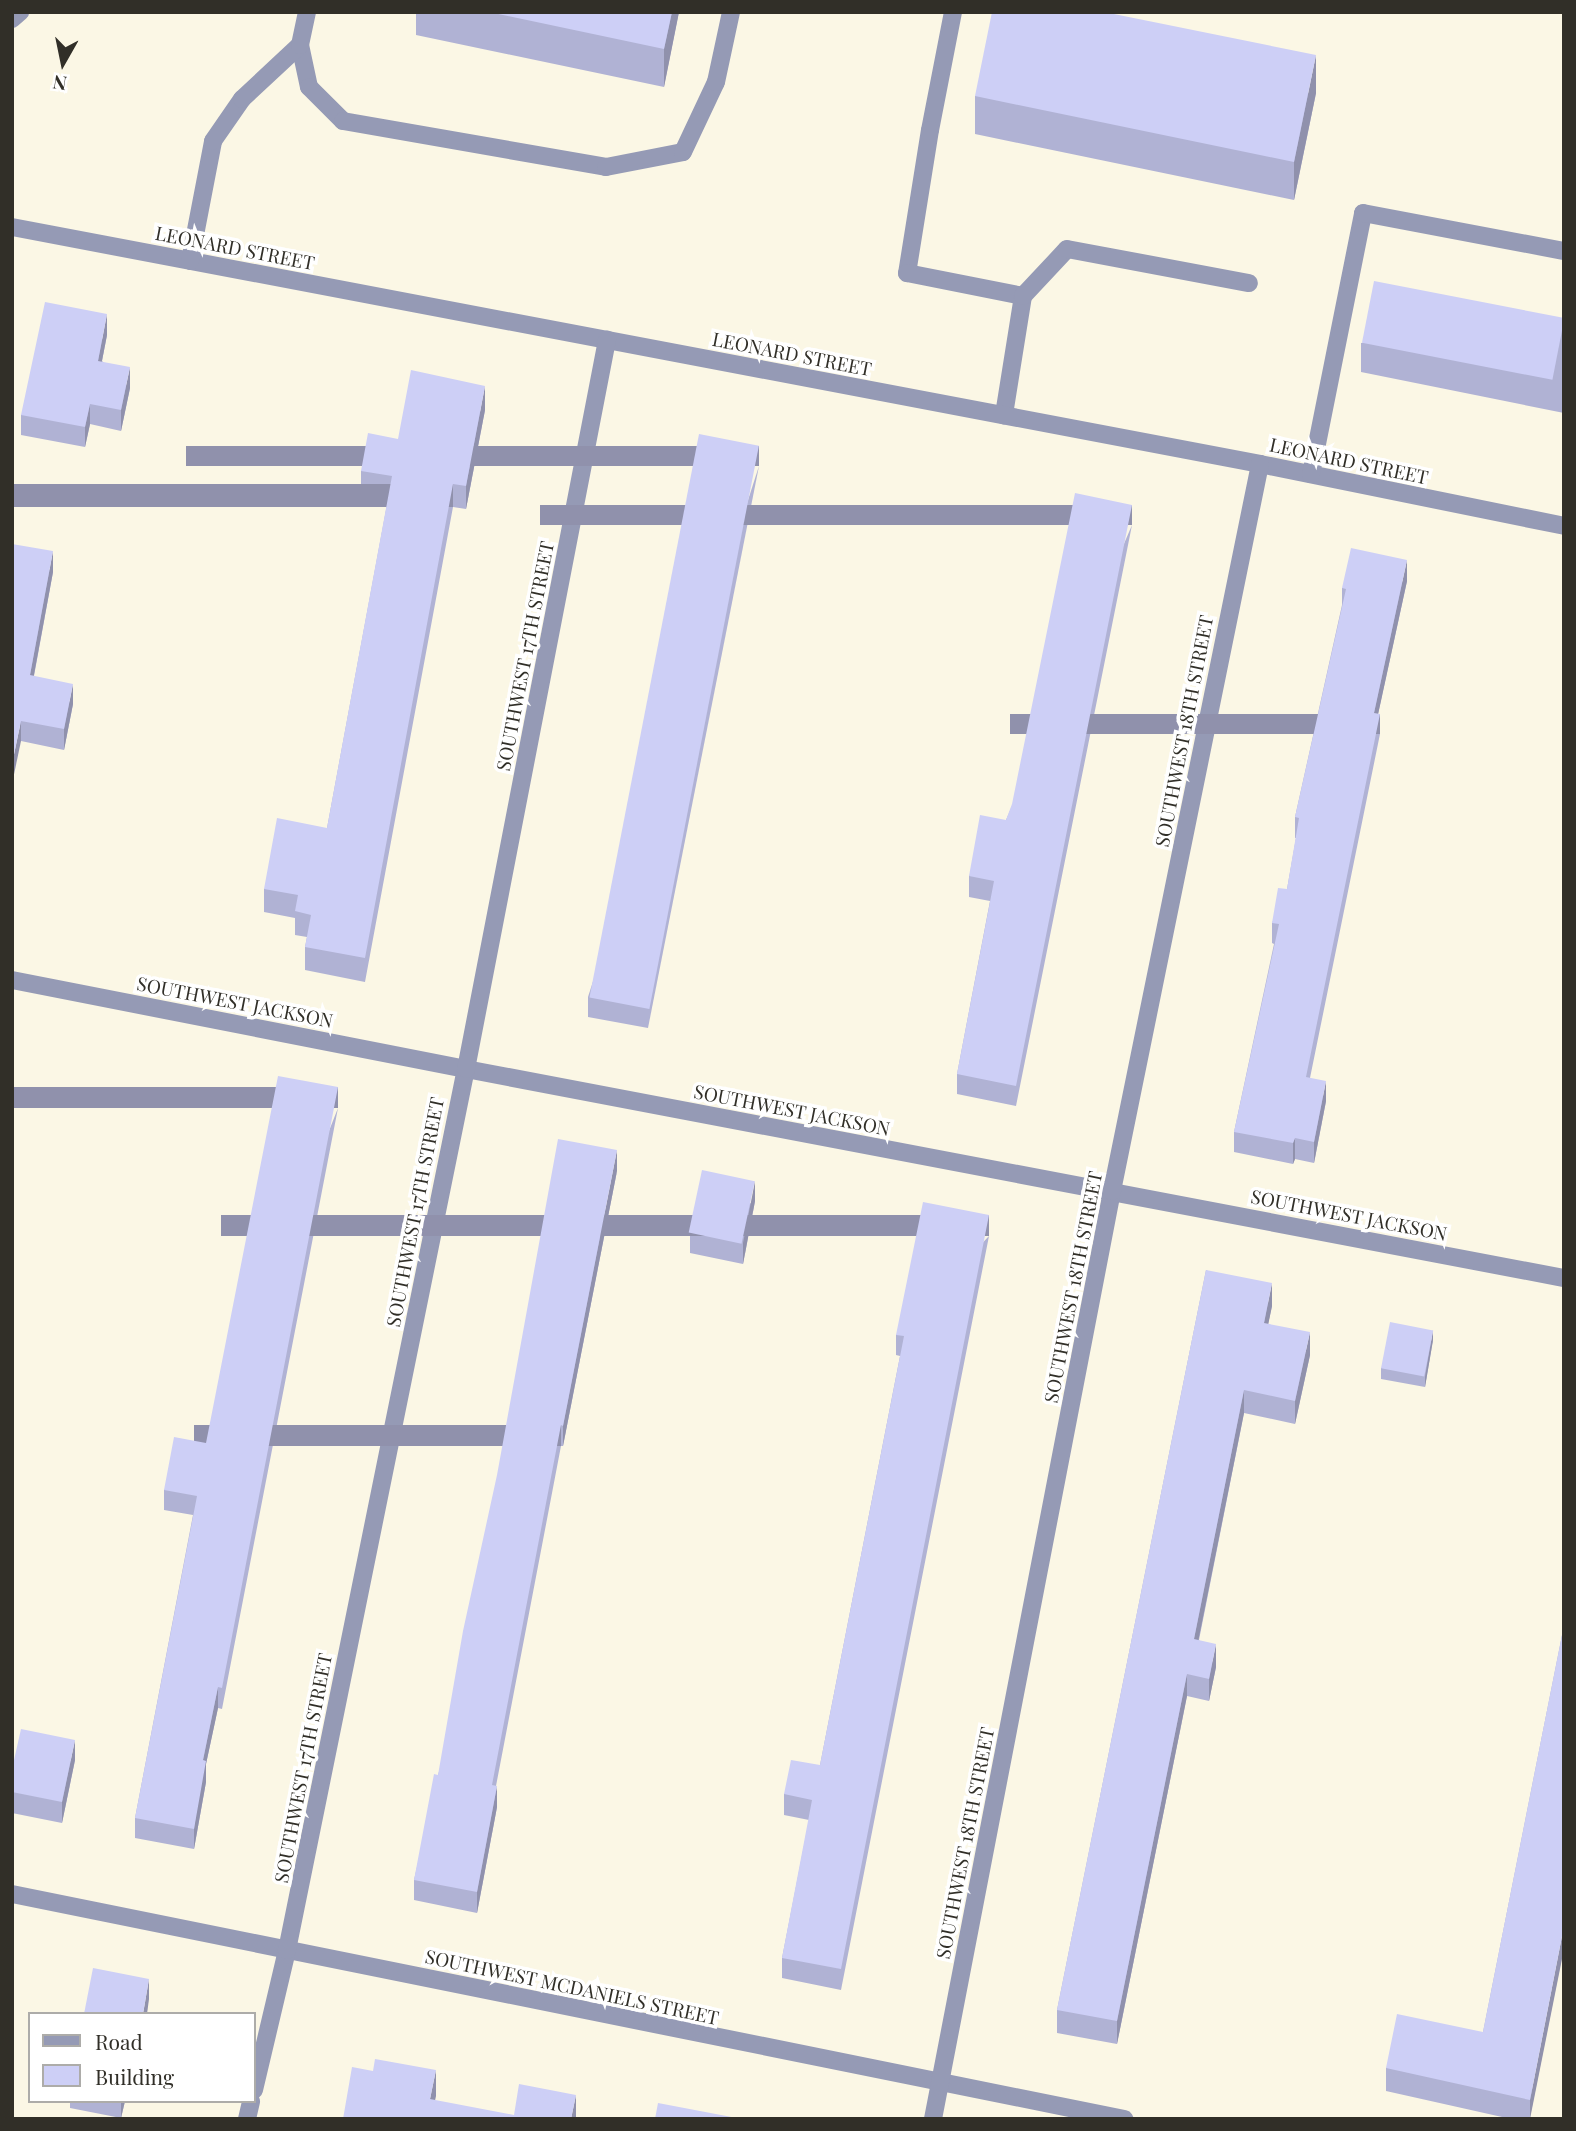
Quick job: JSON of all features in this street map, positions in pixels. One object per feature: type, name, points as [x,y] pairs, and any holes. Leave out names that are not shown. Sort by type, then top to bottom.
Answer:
[{"type":"street","points":[[12,19],[20,12]]},
{"type":"street","points":[[307,12],[300,45],[309,87],[343,121],[606,167],[683,152],[716,82],[731,12]]},
{"type":"street","points":[[953,12],[930,130],[907,273],[1023,296]]},
{"type":"street","points":[[190,261],[213,141],[242,99],[300,45]]},
{"type":"street","points":[[1311,474],[1363,213],[1564,251]]},
{"type":"street","name":"LEONARD STREET","points":[[12,227],[1260,464],[1564,526]]},
{"type":"street","points":[[1004,415],[1023,296],[1067,248],[1249,283]]},
{"type":"street","name":"SOUTHWEST 17TH STREET","points":[[256,2082],[287,1950],[466,1069],[607,340]]},
{"type":"street","name":"SOUTHWEST 18TH STREET","points":[[933,2119],[1112,1191],[1260,464]]},
{"type":"street","name":"SOUTHWEST JACKSON","points":[[12,980],[1564,1278]]},
{"type":"street","name":"SOUTHWEST MCDANIELS STREET","points":[[12,1894],[1124,2119]]},
{"type":"building","points":[[489,12],[672,12],[664,49]]},
{"type":"building","points":[[992,12],[1104,12],[1316,55],[1294,162],[975,96]]},
{"type":"building","points":[[1374,281],[1564,318],[1552,380],[1362,343]]},
{"type":"building","points":[[45,302],[107,314],[98,361],[130,367],[121,410],[90,404],[85,427],[21,415]]},
{"type":"building","points":[[411,370],[485,386],[466,486],[453,484],[365,958],[305,947],[311,915],[295,911],[298,895],[264,889],[277,818],[327,828],[392,476],[361,471],[368,433],[398,439]]},
{"type":"building","points":[[699,434],[759,446],[649,1009],[589,997]]},
{"type":"building","points":[[1075,493],[1132,505],[1016,1086],[957,1074],[994,881],[969,876],[980,815],[1006,820],[1012,804]]},
{"type":"building","points":[[12,544],[53,551],[30,675],[73,684],[64,729],[21,721],[12,764]]},
{"type":"building","points":[[1351,548],[1407,560],[1374,713],[1380,714],[1306,1077],[1326,1081],[1314,1142],[1295,1138],[1293,1143],[1234,1132],[1279,924],[1272,923],[1278,888],[1287,889],[1299,818],[1295,817],[1346,589],[1342,588]]},
{"type":"building","points":[[278,1076],[338,1087],[222,1688],[218,1687],[203,1760],[206,1761],[194,1829],[135,1818],[197,1496],[164,1490],[174,1437],[206,1443]]},
{"type":"building","points":[[558,1139],[617,1150],[492,1785],[497,1786],[477,1892],[414,1880],[434,1774],[438,1775],[463,1631],[497,1475]]},
{"type":"building","points":[[702,1170],[755,1181],[742,1244],[689,1233]]},
{"type":"building","points":[[923,1202],[989,1215],[841,1969],[782,1958],[812,1800],[784,1794],[791,1760],[820,1765],[904,1336],[896,1335]]},
{"type":"building","points":[[1206,1270],[1272,1283],[1264,1323],[1310,1332],[1295,1401],[1244,1390],[1194,1639],[1216,1644],[1209,1679],[1187,1674],[1117,2021],[1057,2010]]},
{"type":"building","points":[[1390,1322],[1433,1330],[1424,1377],[1381,1368]]},
{"type":"building","points":[[1564,1625],[1564,1926],[1530,2100],[1386,2068],[1397,2014],[1483,2032]]},
{"type":"building","points":[[21,1729],[75,1740],[62,1802],[12,1792],[12,1769]]},
{"type":"building","points":[[93,1968],[149,1979],[143,2012],[84,2012]]},
{"type":"building","points":[[375,2059],[436,2070],[430,2099],[514,2115],[519,2084],[576,2095],[571,2119],[343,2119],[352,2067],[373,2071]]},
{"type":"building","points":[[658,2103],[742,2119],[655,2119]]}]
